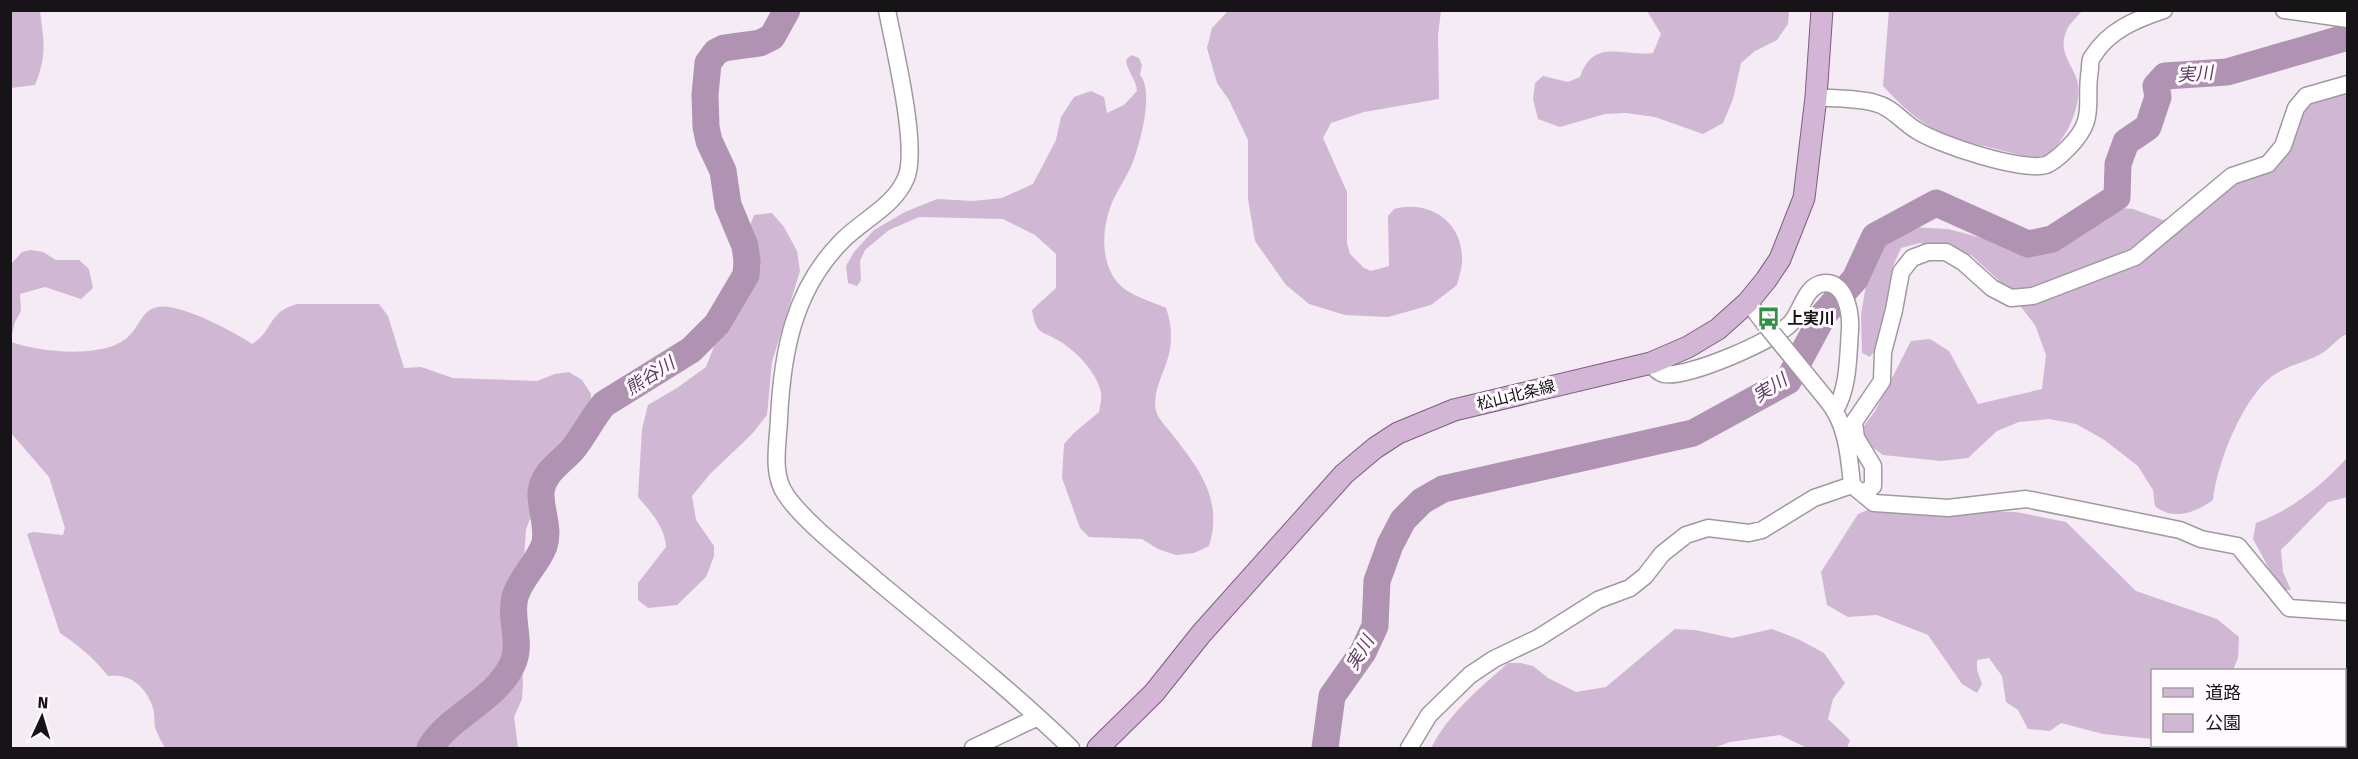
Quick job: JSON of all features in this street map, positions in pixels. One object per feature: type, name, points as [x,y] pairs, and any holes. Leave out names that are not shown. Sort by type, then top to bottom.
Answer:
[{"type":"main road","name":"松山北条線","points":[[1098,748],[1154,693],[1201,634],[1344,474],[1375,448],[1398,433],[1454,410],[1650,363],[1688,347],[1718,329],[1748,302],[1780,259],[1804,198],[1816,97],[1822,10]]},
{"type":"street","points":[[887,10],[910,140],[910,164],[906,178],[897,194],[841,241],[824,262],[796,313],[786,344],[780,390],[776,476],[785,495],[799,511],[1071,748]]},
{"type":"street","points":[[1816,97],[1874,102],[1890,109],[1913,129],[1928,137],[2008,163],[2028,166],[2047,165],[2077,139],[2087,122],[2090,99],[2088,76],[2091,57],[2121,28],[2138,18],[2164,10]]},
{"type":"street","points":[[2284,10],[2348,19]]},
{"type":"street","points":[[1409,748],[1429,715],[1470,675],[1494,659],[1538,638],[1598,600],[1630,588],[1645,576],[1662,554],[1686,535],[1708,528],[1749,533],[1762,530],[1814,498],[1873,486],[1873,466],[1856,438],[1854,422],[1882,381],[1883,352],[1901,272],[1912,258],[1928,252],[1946,252],[1963,262],[1992,288],[2012,298],[2033,296],[2135,257],[2232,176],[2268,164],[2283,147],[2296,108],[2306,96],[2348,84]]},
{"type":"street","points":[[1650,363],[1655,370],[1665,374],[1684,372],[1722,360],[1757,344],[1790,323],[1818,284],[1835,286],[1846,299],[1850,309],[1842,398],[1831,405]]},
{"type":"street","points":[[1748,302],[1831,405],[1848,444],[1858,489],[1874,503],[1948,508],[2026,499],[2180,530],[2201,539],[2238,546],[2289,608],[2348,612]]},
{"type":"street","points":[[973,748],[1038,717]]},
{"type":"green space","points":[[1889,10],[2082,11],[2069,27],[2064,39],[2065,52],[2077,80],[2078,101],[2064,136],[2049,153],[2036,157],[1972,143],[1934,130],[1898,102],[1883,86]]},
{"type":"green space","points":[[10,11],[40,11],[44,48],[35,85],[11,88]]},
{"type":"green space","points":[[1228,11],[1441,11],[1438,35],[1439,99],[1364,112],[1331,123],[1323,138],[1347,192],[1347,243],[1350,254],[1364,268],[1371,271],[1389,266],[1388,216],[1394,209],[1407,207],[1430,210],[1449,223],[1456,233],[1462,260],[1457,285],[1431,305],[1388,317],[1345,315],[1309,304],[1286,285],[1255,241],[1248,199],[1248,140],[1229,100],[1217,83],[1207,48],[1212,28]]},
{"type":"green space","points":[[1647,11],[1789,11],[1788,24],[1777,40],[1755,51],[1741,63],[1733,99],[1723,123],[1703,134],[1655,117],[1626,113],[1605,114],[1560,127],[1538,119],[1533,99],[1535,83],[1543,76],[1568,82],[1580,77],[1593,57],[1601,53],[1653,53],[1661,34]]},
{"type":"green space","points":[[1131,55],[1139,58],[1142,65],[1140,75],[1146,92],[1145,116],[1134,159],[1110,208],[1104,239],[1106,260],[1114,278],[1121,286],[1136,296],[1166,308],[1171,334],[1170,349],[1157,391],[1156,408],[1160,419],[1201,475],[1211,501],[1213,530],[1209,546],[1194,553],[1176,555],[1158,549],[1142,539],[1089,537],[1080,528],[1062,478],[1064,444],[1099,412],[1101,393],[1096,378],[1080,358],[1061,342],[1041,331],[1036,324],[1032,310],[1056,288],[1056,254],[1035,235],[1003,219],[919,217],[889,230],[865,250],[860,261],[861,280],[857,286],[848,283],[846,266],[854,252],[874,230],[905,212],[937,199],[973,201],[1002,198],[1033,184],[1056,140],[1061,117],[1074,97],[1091,91],[1104,97],[1107,113],[1124,105],[1137,91],[1126,60]]},
{"type":"green space","points":[[2347,93],[2347,334],[2322,353],[2277,373],[2260,387],[2241,416],[2225,451],[2213,500],[2199,509],[2184,514],[2162,511],[2155,506],[2153,490],[2138,466],[2103,439],[2076,424],[2049,419],[2019,422],[1997,431],[1968,458],[1941,461],[1883,455],[1865,442],[1864,426],[1875,411],[1911,341],[1930,339],[1949,351],[1978,404],[2042,389],[2046,355],[2035,325],[2004,285],[1971,255],[1920,243],[1901,248],[1892,270],[1881,338],[1870,357],[1862,353],[1861,314],[1870,262],[1885,238],[1911,227],[1948,229],[1990,240],[2018,252],[2042,254],[2091,222],[2118,208],[2133,209],[2163,220],[2200,208],[2234,181],[2271,169],[2300,110],[2309,100]]},
{"type":"green space","points":[[772,213],[784,227],[797,251],[800,271],[772,362],[767,415],[752,434],[710,474],[692,496],[696,520],[714,546],[714,556],[706,577],[677,605],[648,608],[638,600],[638,583],[666,547],[660,526],[638,497],[642,429],[648,405],[706,367],[747,261],[748,231],[754,215]]},
{"type":"green space","points":[[31,250],[43,252],[56,260],[79,260],[89,269],[93,288],[81,299],[45,287],[20,294],[21,311],[15,322],[11,338],[11,264],[22,252]]},
{"type":"green space","points":[[297,304],[379,304],[388,316],[404,368],[421,367],[453,378],[537,381],[555,374],[569,372],[582,380],[591,394],[590,415],[548,475],[526,529],[524,558],[517,587],[523,682],[522,699],[514,717],[518,748],[165,748],[155,727],[154,710],[142,688],[123,676],[108,676],[86,652],[60,633],[27,534],[33,532],[63,535],[65,528],[49,477],[11,433],[11,342],[55,351],[90,351],[106,348],[130,335],[148,311],[158,307],[168,307],[206,319],[252,344],[258,340],[278,314]]},
{"type":"green space","points":[[2347,458],[2347,497],[2328,502],[2281,550],[2283,572],[2291,590],[2280,589],[2253,539],[2256,523],[2306,496]]},
{"type":"green space","points":[[1870,509],[2016,512],[2066,522],[2136,591],[2217,619],[2239,637],[2238,658],[2233,669],[2151,669],[2151,739],[2103,734],[2061,723],[2050,731],[2028,729],[2018,710],[2006,702],[2002,676],[1989,658],[1977,660],[1977,670],[1982,684],[1977,693],[1962,684],[1928,635],[1877,615],[1848,617],[1827,605],[1821,572],[1858,514]]},
{"type":"green space","points":[[1675,629],[1695,630],[1732,638],[1772,629],[1824,653],[1845,683],[1833,699],[1828,719],[1850,740],[1847,748],[1807,748],[1780,735],[1730,742],[1713,748],[1431,748],[1456,712],[1508,663],[1533,666],[1548,678],[1576,692],[1606,687]]},
{"type":"waterway","name":"熊谷川","points":[[430,748],[449,726],[495,689],[512,665],[516,649],[515,597],[541,553],[546,539],[541,492],[545,479],[573,449],[604,404],[691,350],[717,324],[746,275],[745,246],[728,205],[723,171],[709,141],[706,127],[705,95],[708,63],[716,52],[724,48],[760,43],[772,37],[787,10]]},
{"type":"waterway","name":"実川","points":[[1325,748],[1332,696],[1363,652],[1375,626],[1377,581],[1390,545],[1403,520],[1422,501],[1443,489],[1693,433],[1788,381],[1824,314],[1855,279],[1875,236],[1936,203],[2028,244],[2052,239],[2117,197],[2118,164],[2126,142],[2148,127],[2158,97],[2156,86],[2165,76],[2227,72],[2348,37]]},
{"type":"place","name":"上実川","points":[[1769,318]]}]
